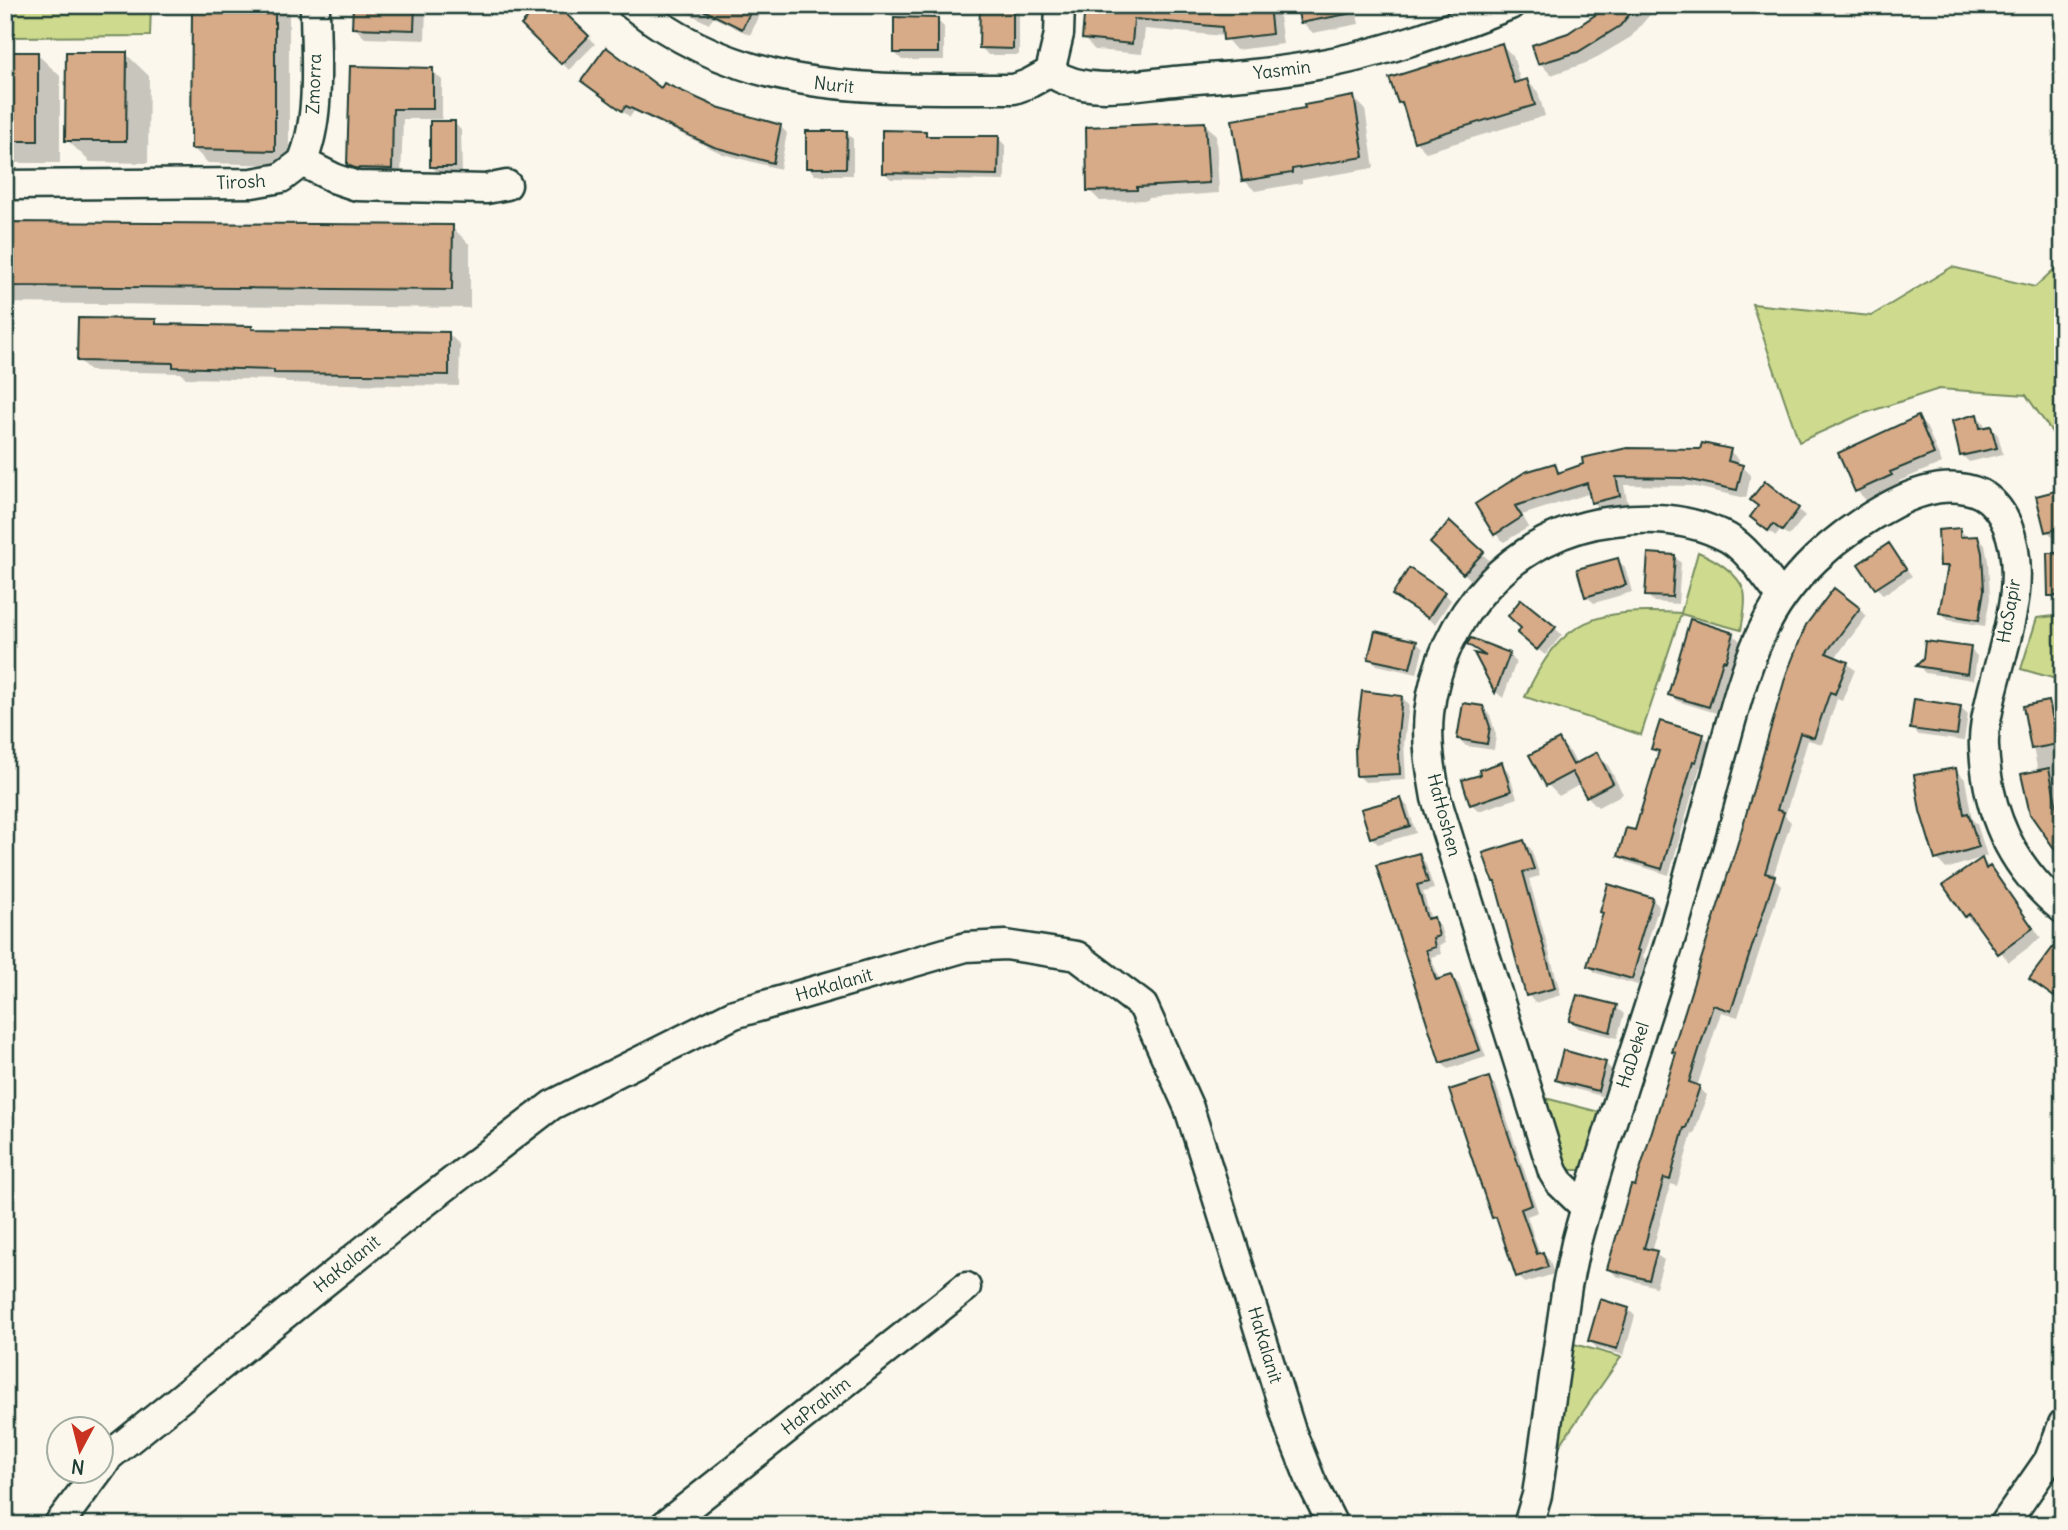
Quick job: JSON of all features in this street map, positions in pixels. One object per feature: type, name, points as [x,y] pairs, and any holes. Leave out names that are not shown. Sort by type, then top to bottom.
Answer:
[{"type":"street","name":"Zmorra","points":[[302,162],[313,125],[315,5]]},
{"type":"street","name":"Nurit","points":[[632,5],[659,27],[704,50],[796,80],[856,88],[1014,89],[1050,72]]},
{"type":"street","points":[[1050,72],[1059,34],[1060,5]]},
{"type":"street","name":"Yasmin","points":[[1050,72],[1061,80],[1084,87],[1118,86],[1318,65],[1394,46],[1510,5]]},
{"type":"street","name":"Tirosh","points":[[5,185],[252,183],[281,178],[302,162]]},
{"type":"street","points":[[302,162],[357,186],[485,189],[507,185]]},
{"type":"street","name":"HaSapir","points":[[1782,597],[1802,573],[1848,529],[1908,497],[1953,487],[1973,491],[1990,499],[2002,513],[2012,537],[2016,563],[2009,619],[1983,743],[1986,776],[1993,808],[2015,858],[2032,881],[2063,909]]},
{"type":"street","name":"HaHoshen","points":[[1585,1207],[1559,1182],[1553,1172],[1436,798],[1429,748],[1429,715],[1443,654],[1455,628],[1472,603],[1510,562],[1570,530],[1604,522],[1657,518],[1707,528],[1731,539],[1782,597]]},
{"type":"street","name":"HaDekel","points":[[1528,1525],[1537,1495],[1567,1286],[1585,1207],[1675,921],[1741,687],[1769,617],[1782,597]]},
{"type":"street","name":"HaKalanit","points":[[116,1451],[398,1223],[552,1105],[734,1014],[966,947],[1006,945],[1077,956],[1143,1006],[1189,1108],[1291,1431],[1311,1481],[1334,1525]]},
{"type":"street","name":"HaPrahim","points":[[665,1525],[966,1287]]},
{"type":"street","points":[[2004,1525],[2049,1460],[2063,1424]]},
{"type":"street","name":"HaKalanit","points":[[65,1522],[90,1484]]},
{"type":"green space","points":[[5,5],[151,5],[150,36],[5,37]]},
{"type":"green space","points":[[2063,261],[2063,448],[2026,395],[1939,389],[1859,415],[1799,442],[1752,304],[1871,316],[1952,267],[2035,287]]},
{"type":"green space","points":[[1698,552],[1725,567],[1741,584],[1745,600],[1741,630],[1681,614],[1641,735],[1525,697],[1553,649],[1568,634],[1585,623],[1604,616],[1626,613],[1681,613]]},
{"type":"green space","points":[[2063,615],[2063,681],[2021,669],[2037,618]]},
{"type":"green space","points":[[1545,1098],[1603,1113],[1583,1170],[1571,1170],[1564,1164]]},
{"type":"green space","points":[[1574,1344],[1621,1357],[1555,1452]]},
{"type":"building","points":[[353,5],[415,5],[414,30],[352,28]]},
{"type":"building","points":[[540,5],[557,5],[589,36],[561,64],[521,25]]},
{"type":"building","points":[[693,5],[754,5],[742,29]]},
{"type":"building","points":[[980,5],[1013,5],[1013,49],[979,48]]},
{"type":"building","points":[[1085,5],[1269,5],[1272,34],[1223,40],[1222,27],[1134,19],[1132,44],[1082,39]]},
{"type":"building","points":[[1297,5],[1353,5],[1353,13],[1300,23]]},
{"type":"building","points":[[1610,5],[1637,5],[1620,26],[1578,52],[1538,64],[1532,45],[1568,33]]},
{"type":"building","points":[[192,9],[275,11],[275,151],[191,149]]},
{"type":"building","points":[[894,17],[938,18],[938,53],[894,53]]},
{"type":"building","points":[[1502,43],[1514,83],[1527,79],[1535,105],[1414,142],[1402,102],[1398,103],[1389,78]]},
{"type":"building","points":[[606,47],[661,88],[664,83],[717,107],[781,125],[773,163],[714,147],[626,106],[622,111],[581,81]]},
{"type":"building","points":[[5,52],[38,52],[38,141],[5,141]]},
{"type":"building","points":[[66,52],[127,52],[126,141],[65,141]]},
{"type":"building","points":[[350,66],[433,68],[433,109],[393,109],[392,169],[355,168],[347,165]]},
{"type":"building","points":[[1354,96],[1364,157],[1292,169],[1292,173],[1242,181],[1232,120],[1305,108],[1304,105]]},
{"type":"building","points":[[430,121],[455,121],[455,167],[430,167]]},
{"type":"building","points":[[1205,122],[1209,183],[1137,187],[1137,190],[1087,191],[1086,127]]},
{"type":"building","points":[[882,130],[926,131],[926,136],[999,136],[998,175],[882,173]]},
{"type":"building","points":[[806,131],[847,131],[846,168],[806,168]]},
{"type":"building","points":[[5,222],[453,225],[452,290],[5,286]]},
{"type":"building","points":[[78,318],[156,319],[156,324],[252,326],[252,329],[449,332],[449,375],[274,373],[274,370],[173,367],[173,363],[77,361]]},
{"type":"building","points":[[1977,414],[1980,428],[1991,426],[1997,448],[1960,456],[1952,421]]},
{"type":"building","points":[[1918,416],[1934,454],[1890,472],[1892,475],[1855,492],[1838,453]]},
{"type":"building","points":[[1702,443],[1731,449],[1728,461],[1743,465],[1737,490],[1681,478],[1616,477],[1620,496],[1591,503],[1587,483],[1515,506],[1522,517],[1494,535],[1475,504],[1525,472],[1555,463],[1558,473],[1583,464],[1582,458],[1627,448],[1700,449]]},
{"type":"building","points":[[1765,481],[1799,508],[1782,531],[1773,524],[1768,531],[1750,517],[1758,506],[1750,500]]},
{"type":"building","points":[[2063,489],[2063,528],[2045,532],[2036,496]]},
{"type":"building","points":[[1450,521],[1484,552],[1463,574],[1430,543]]},
{"type":"building","points":[[1960,528],[1960,537],[1978,536],[1982,553],[1984,590],[1979,620],[1939,613],[1948,566],[1940,566],[1938,530]]},
{"type":"building","points":[[1889,543],[1906,569],[1875,589],[1858,564]]},
{"type":"building","points":[[1648,553],[1675,555],[1672,597],[1645,596]]},
{"type":"building","points":[[2047,553],[2063,553],[2063,596],[2048,596]]},
{"type":"building","points":[[1618,558],[1626,585],[1585,597],[1577,569]]},
{"type":"building","points":[[1409,568],[1445,592],[1428,618],[1392,595]]},
{"type":"building","points":[[1834,588],[1860,608],[1826,653],[1848,662],[1835,694],[1830,692],[1814,738],[1800,733],[1777,810],[1784,812],[1765,873],[1775,876],[1731,1011],[1713,1005],[1689,1082],[1700,1086],[1684,1128],[1670,1180],[1664,1178],[1644,1248],[1657,1251],[1649,1280],[1607,1269],[1631,1185],[1635,1186],[1676,1053],[1672,1052],[1739,839],[1786,675],[1806,625]]},
{"type":"building","points":[[1521,599],[1556,627],[1537,650],[1517,633],[1521,628],[1508,616]]},
{"type":"building","points":[[1690,619],[1734,633],[1709,707],[1668,695]]},
{"type":"building","points":[[1375,631],[1417,641],[1410,668],[1368,659]]},
{"type":"building","points":[[1471,638],[1510,653],[1495,693],[1474,653],[1486,656],[1467,644]]},
{"type":"building","points":[[1925,641],[1971,647],[1967,674],[1916,666],[1923,659]]},
{"type":"building","points":[[1362,691],[1402,696],[1398,735],[1400,774],[1356,776],[1355,748]]},
{"type":"building","points":[[1914,699],[1961,706],[1957,735],[1910,729]]},
{"type":"building","points":[[2049,701],[2058,744],[2031,749],[2023,706]]},
{"type":"building","points":[[1463,703],[1483,706],[1490,727],[1487,744],[1457,739]]},
{"type":"building","points":[[1660,721],[1704,734],[1696,762],[1693,761],[1662,869],[1618,856],[1626,828],[1635,830],[1659,751],[1651,749]]},
{"type":"building","points":[[1559,739],[1573,765],[1597,752],[1613,783],[1586,797],[1572,772],[1546,786],[1529,755]]},
{"type":"building","points":[[1502,762],[1511,791],[1470,805],[1462,780],[1480,775],[1479,770]]},
{"type":"building","points":[[1956,768],[1964,814],[1968,813],[1979,847],[1935,860],[1920,811],[1914,775]]},
{"type":"building","points":[[2049,768],[2059,818],[2063,816],[2063,861],[2030,814],[2021,774]]},
{"type":"building","points":[[1401,798],[1410,826],[1370,838],[1361,809]]},
{"type":"building","points":[[1524,840],[1534,869],[1523,872],[1555,988],[1526,996],[1495,882],[1483,853]]},
{"type":"building","points":[[1419,853],[1428,882],[1417,885],[1427,919],[1434,917],[1439,936],[1433,938],[1435,947],[1426,950],[1436,980],[1452,975],[1480,1050],[1440,1063],[1376,865]]},
{"type":"building","points":[[1982,858],[1986,869],[1990,866],[2033,928],[1998,954],[1969,914],[1965,917],[1943,885]]},
{"type":"building","points":[[1608,884],[1653,898],[1637,950],[1640,951],[1632,979],[1587,966],[1603,913],[1600,912]]},
{"type":"building","points":[[2063,934],[2063,1002],[2055,994],[2054,997],[2029,979]]},
{"type":"building","points":[[1577,995],[1617,1005],[1610,1032],[1569,1021]]},
{"type":"building","points":[[1563,1050],[1606,1062],[1598,1091],[1555,1080]]},
{"type":"building","points":[[1489,1077],[1532,1205],[1521,1209],[1537,1254],[1543,1252],[1548,1267],[1516,1277],[1496,1217],[1492,1218],[1449,1090]]},
{"type":"building","points":[[1600,1299],[1629,1308],[1617,1349],[1588,1341]]}]
